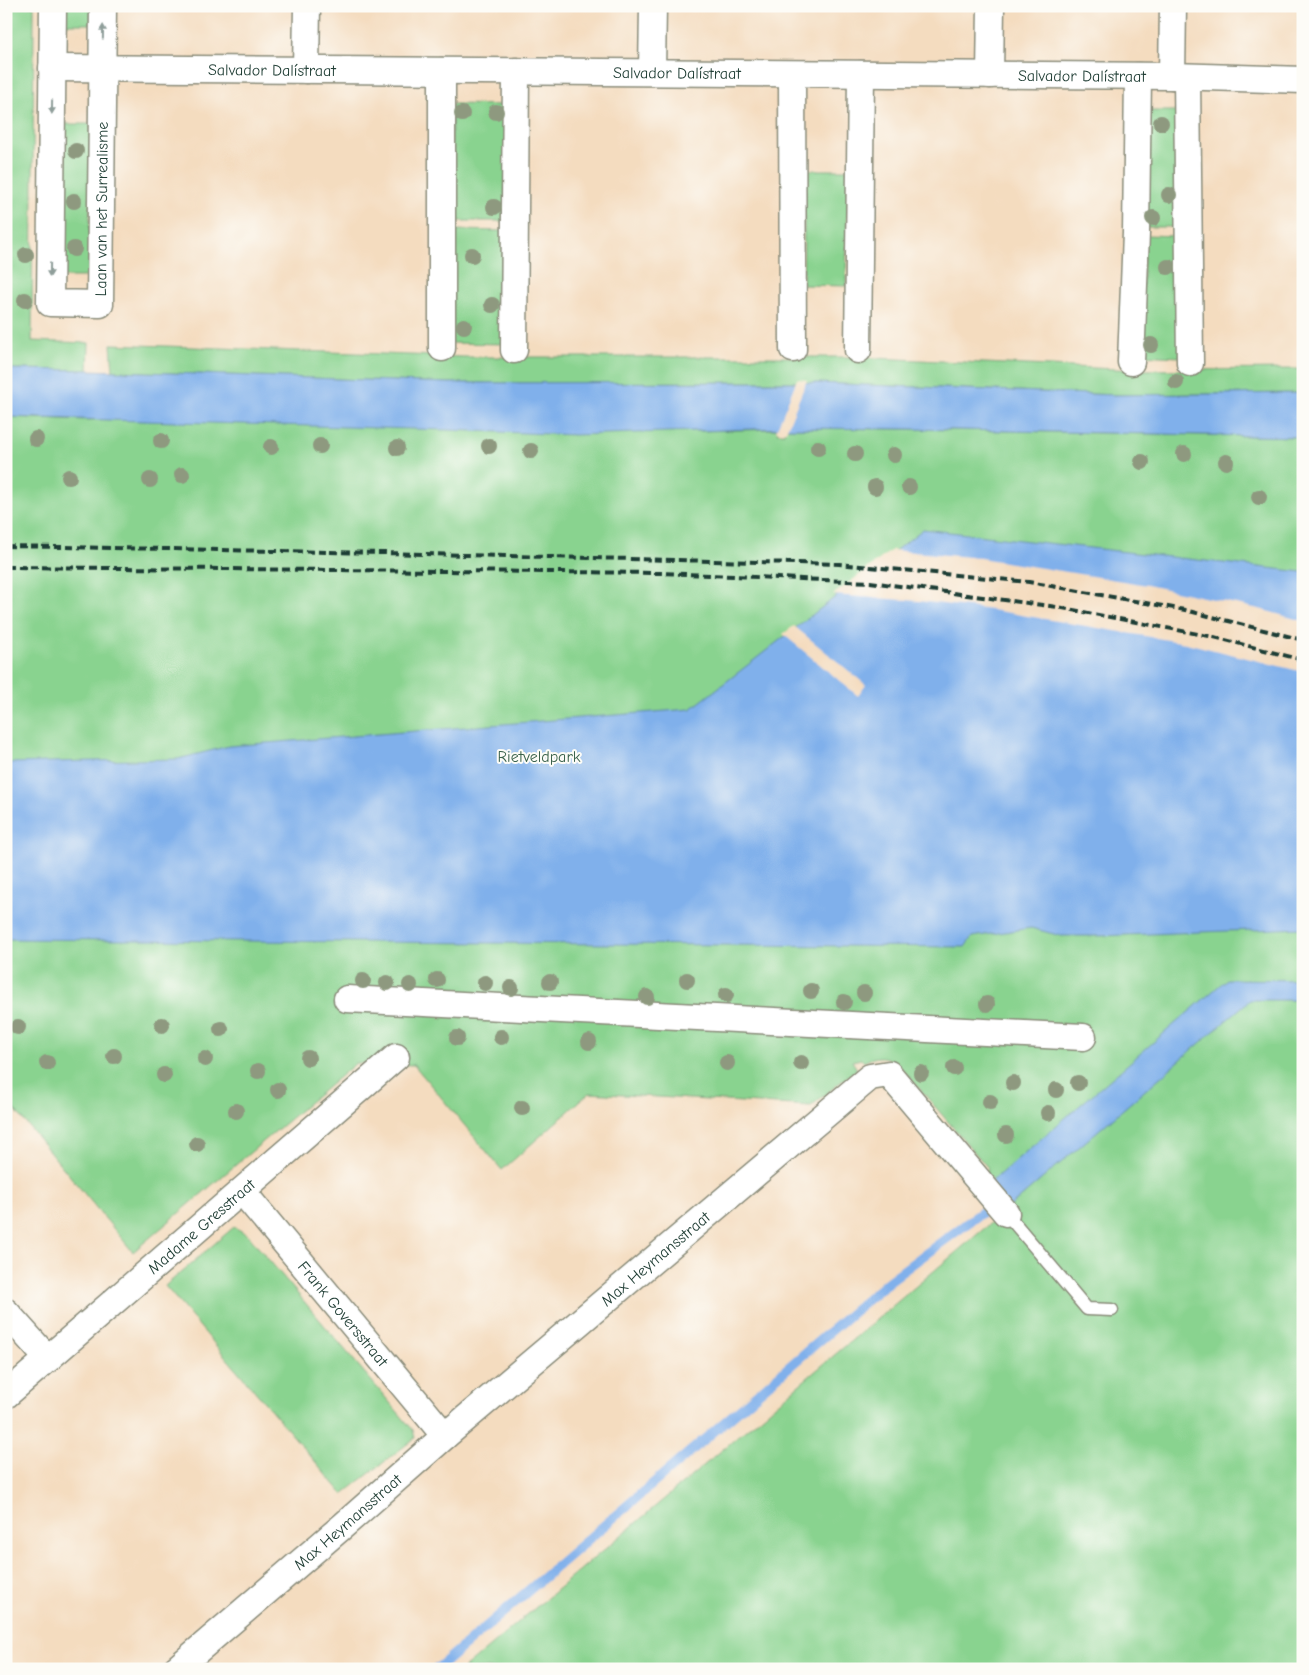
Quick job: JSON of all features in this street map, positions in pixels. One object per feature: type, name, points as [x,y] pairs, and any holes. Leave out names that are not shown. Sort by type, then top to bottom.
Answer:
[{"type":"street","name":"Laan van het Surrealisme","points":[[53,6],[50,303],[100,304],[103,6]]},
{"type":"street","points":[[306,70],[307,6]]},
{"type":"street","points":[[652,72],[653,6]]},
{"type":"street","points":[[990,75],[991,6]]},
{"type":"street","points":[[1173,6],[1179,77],[1190,363]]},
{"type":"street","name":"Salvador Dalístraat","points":[[52,68],[1138,76],[1303,80]]},
{"type":"street","points":[[442,71],[442,348]]},
{"type":"street","points":[[514,350],[516,72]]},
{"type":"street","points":[[792,74],[793,349]]},
{"type":"street","points":[[858,350],[861,74]]},
{"type":"street","points":[[1131,362],[1136,233],[1138,76]]},
{"type":"street","points":[[347,999],[1083,1037]]},
{"type":"street","name":"Madame Gresstraat","points":[[6,1395],[396,1057]]},
{"type":"street","name":"Max Heymansstraat","points":[[176,1669],[344,1525],[444,1436],[870,1077],[889,1074],[1006,1213]]},
{"type":"street","name":"Frank Goversstraat","points":[[242,1191],[444,1436]]},
{"type":"street","points":[[6,1312],[48,1359]]},
{"type":"lane","name":"Max Heymansstraat","points":[[1006,1213],[1087,1309],[1112,1310]]},
{"type":"green space","points":[[6,6],[34,6],[32,341],[89,343],[88,370],[6,369]]},
{"type":"green space","points":[[62,6],[91,6],[91,24],[62,24]]},
{"type":"green space","points":[[452,104],[508,105],[505,221],[451,221]]},
{"type":"green space","points":[[1146,111],[1180,111],[1178,227],[1145,227]]},
{"type":"green space","points":[[62,124],[91,124],[89,277],[61,277]]},
{"type":"green space","points":[[805,170],[848,170],[846,286],[803,285]]},
{"type":"green space","points":[[452,230],[506,231],[506,344],[448,343]]},
{"type":"green space","points":[[1145,235],[1179,236],[1180,357],[1139,355]]},
{"type":"green space","points":[[111,344],[464,357],[853,357],[1138,370],[1303,369],[1303,393],[1115,395],[791,382],[449,383],[113,371]]},
{"type":"green space","name":"Rietveldpark","points":[[6,417],[701,431],[778,429],[777,433],[784,433],[786,428],[1303,437],[1303,987],[1251,986],[993,1181],[985,1172],[988,1168],[905,1072],[896,1063],[881,1057],[864,1062],[861,1059],[852,1061],[857,1069],[811,1106],[589,1093],[502,1170],[414,1065],[356,1063],[133,1252],[6,1099]]},
{"type":"green space","points":[[1250,999],[1303,1000],[1303,1669],[463,1669],[999,1216]]},
{"type":"green space","points":[[234,1227],[247,1234],[413,1430],[415,1438],[343,1494],[165,1286]]},
{"type":"water","points":[[6,369],[88,370],[449,383],[791,382],[1115,395],[1303,393],[1303,437],[786,428],[575,435],[6,417]]},
{"type":"water","points":[[923,529],[1303,572],[1303,928],[1061,936],[1031,928],[972,937],[965,947],[6,939],[6,763],[178,759],[229,746],[691,709]]},
{"type":"water","points":[[1227,979],[1303,980],[1303,1000],[1250,1000],[999,1216],[979,1192]]},
{"type":"pier","points":[[797,379],[807,380],[786,431],[776,431]]},
{"type":"pier","points":[[892,550],[980,558],[1147,585],[1259,609],[1303,621],[1303,672],[1186,643],[992,610],[919,601],[833,595]]},
{"type":"pier","points":[[794,626],[866,685],[858,696],[783,634]]},
{"type":"waterway","points":[[437,1669],[889,1281],[996,1202]]},
{"type":"railway","points":[[6,546],[839,564],[1029,582],[1185,610],[1303,640]]},
{"type":"railway","points":[[6,567],[663,573],[870,582],[1057,607],[1214,637],[1303,660]]}]
